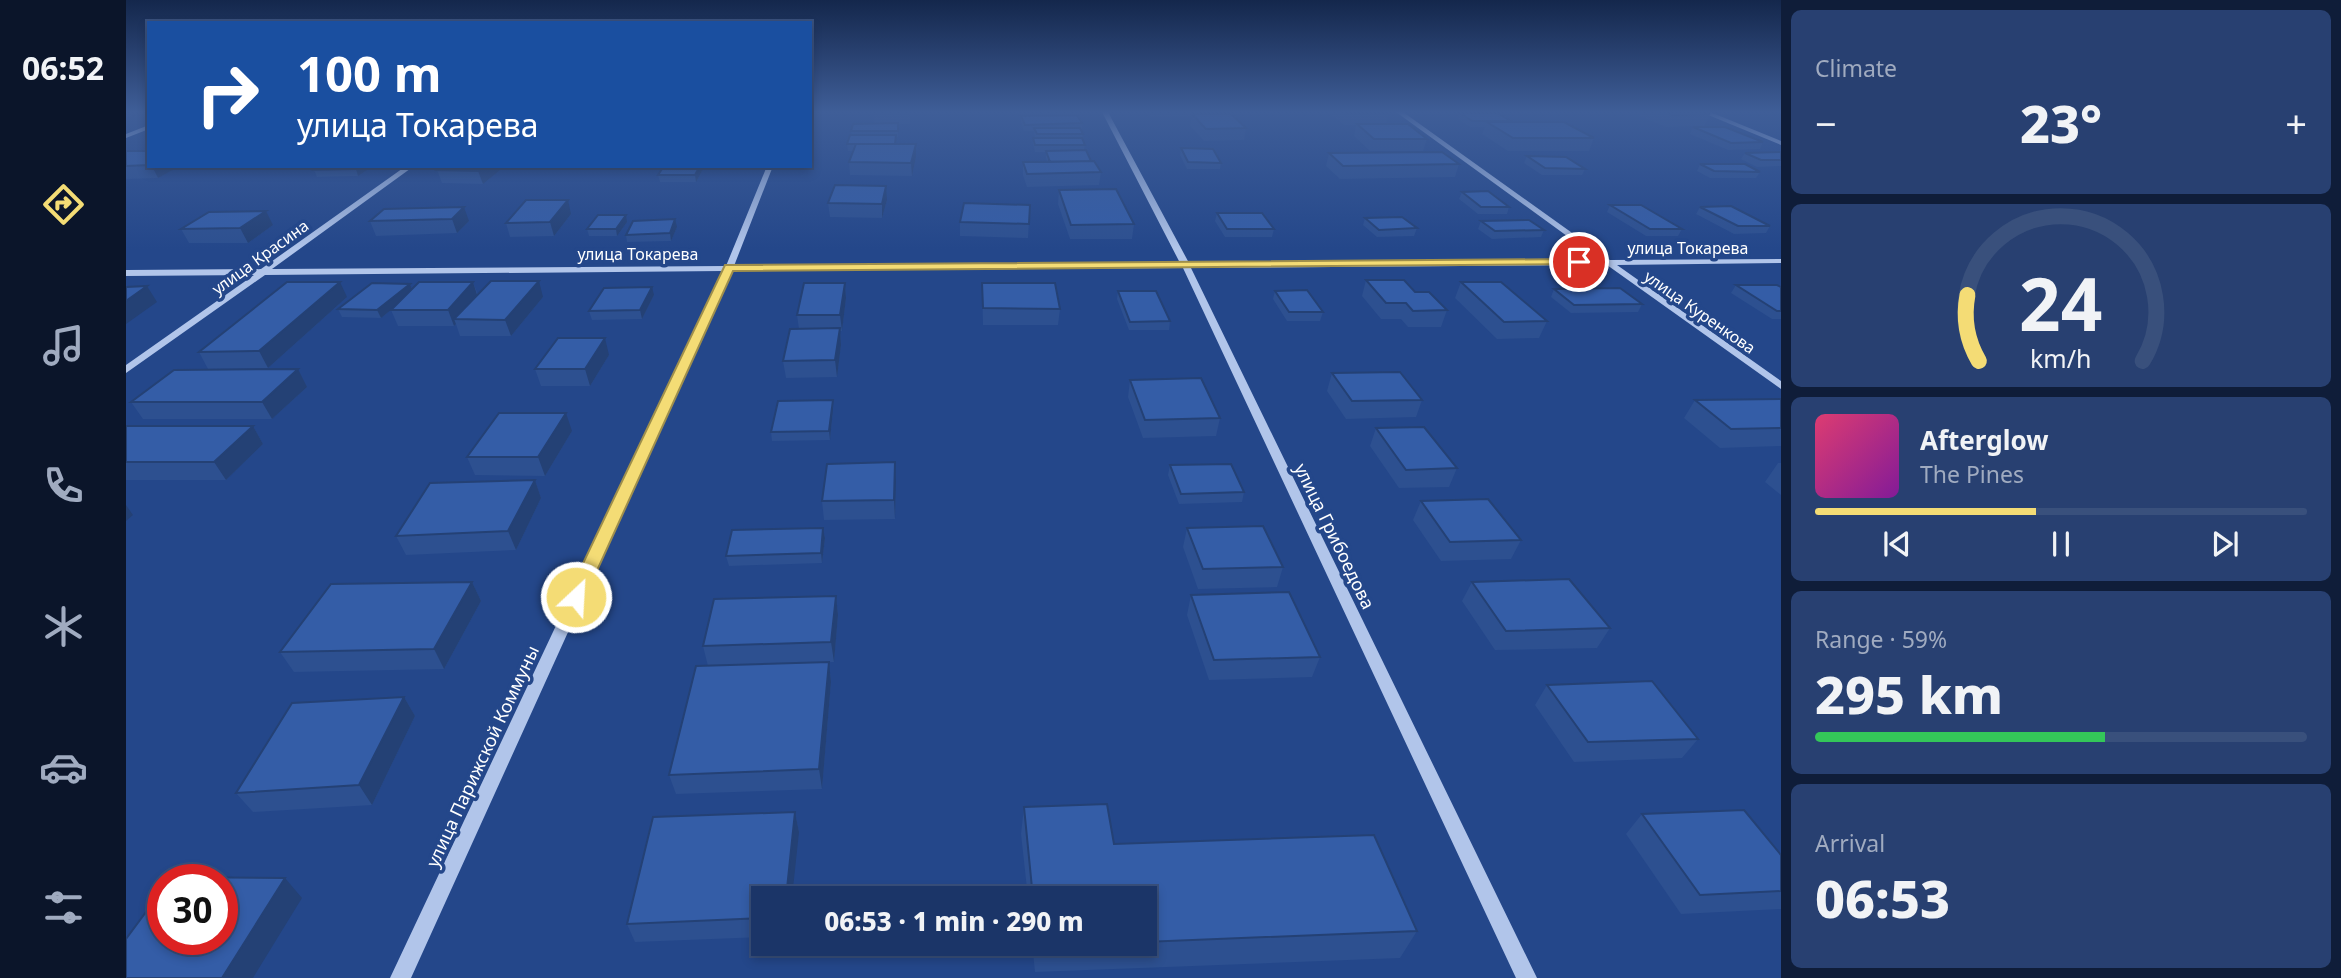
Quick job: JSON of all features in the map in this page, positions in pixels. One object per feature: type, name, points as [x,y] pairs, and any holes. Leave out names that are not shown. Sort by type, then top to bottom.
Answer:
[{"type":"street","name":"улица Грибоедова","points":[[1129,158],[1185,264],[1527,978]]},
{"type":"street","name":"улица Куренкова","points":[[1461,158],[1781,386]]},
{"type":"street","name":"улица Красина","points":[[126,370],[408,168]]},
{"type":"street","name":"улица Парижской Коммуны","points":[[400,978],[729,268],[769,168]]},
{"type":"street","name":"улица Токарева","points":[[126,273],[1781,261]]},
{"type":"building","points":[[126,158],[147,158],[147,165],[126,166]]},
{"type":"building","points":[[851,158],[912,158],[911,163],[849,162]]},
{"type":"building","points":[[1048,158],[1089,158],[1091,161],[1050,162]]},
{"type":"building","points":[[1186,158],[1218,158],[1221,163],[1188,162]]},
{"type":"building","points":[[1334,158],[1450,158],[1459,164],[1343,166]]},
{"type":"building","points":[[1529,158],[1567,158],[1585,169],[1545,168]]},
{"type":"building","points":[[1756,158],[1781,158],[1781,160]]},
{"type":"building","points":[[1094,161],[1101,172],[1027,174],[1023,162]]},
{"type":"building","points":[[1700,164],[1745,164],[1760,172],[1714,171]]},
{"type":"building","points":[[317,168],[357,168],[356,169],[314,170]]},
{"type":"building","points":[[440,168],[482,168],[478,171],[437,170]]},
{"type":"building","points":[[663,168],[699,168],[695,175],[658,175]]},
{"type":"building","points":[[835,185],[886,186],[882,204],[828,203]]},
{"type":"building","points":[[1116,189],[1134,224],[1071,225],[1059,190]]},
{"type":"building","points":[[1488,191],[1509,207],[1481,207],[1462,192]]},
{"type":"building","points":[[526,200],[568,200],[550,222],[506,223]]},
{"type":"building","points":[[964,203],[1030,205],[1029,224],[960,222]]},
{"type":"building","points":[[1610,205],[1641,205],[1682,229],[1650,229]]},
{"type":"building","points":[[1731,206],[1770,226],[1738,226],[1700,207]]},
{"type":"building","points":[[464,207],[452,219],[370,221],[384,209]]},
{"type":"building","points":[[266,211],[240,228],[181,229],[209,212]]},
{"type":"building","points":[[1217,213],[1262,213],[1274,229],[1227,229]]},
{"type":"building","points":[[598,215],[626,215],[616,229],[587,229]]},
{"type":"building","points":[[1402,217],[1417,228],[1379,230],[1365,218]]},
{"type":"building","points":[[675,219],[670,233],[626,235],[633,221]]},
{"type":"building","points":[[1529,220],[1544,230],[1495,231],[1481,221]]},
{"type":"building","points":[[1366,280],[1404,280],[1415,292],[1429,292],[1447,310],[1413,311],[1406,303],[1386,303]]},
{"type":"building","points":[[491,281],[539,281],[505,320],[454,319]]},
{"type":"building","points":[[287,282],[340,282],[259,351],[199,352]]},
{"type":"building","points":[[419,282],[473,282],[448,310],[391,310]]},
{"type":"building","points":[[1461,282],[1501,282],[1547,321],[1504,322]]},
{"type":"building","points":[[372,283],[410,284],[377,310],[338,309]]},
{"type":"building","points":[[804,283],[845,283],[840,315],[797,315]]},
{"type":"building","points":[[982,283],[1055,283],[1060,309],[983,308]]},
{"type":"building","points":[[1736,285],[1781,287],[1781,311],[1777,311]]},
{"type":"building","points":[[147,286],[126,301],[126,287]]},
{"type":"building","points":[[652,287],[640,310],[589,311],[604,288]]},
{"type":"building","points":[[1620,288],[1642,304],[1574,305],[1554,289]]},
{"type":"building","points":[[1307,290],[1323,312],[1289,312],[1275,291]]},
{"type":"building","points":[[1118,291],[1156,291],[1170,321],[1130,322]]},
{"type":"building","points":[[840,328],[835,360],[783,361],[790,329]]},
{"type":"building","points":[[558,338],[605,338],[585,369],[535,369]]},
{"type":"building","points":[[298,369],[262,402],[131,402],[174,370]]},
{"type":"building","points":[[1400,372],[1422,400],[1352,401],[1332,373]]},
{"type":"building","points":[[1201,378],[1220,418],[1145,420],[1130,380]]},
{"type":"building","points":[[1781,399],[1781,428],[1731,429],[1695,400]]},
{"type":"building","points":[[833,400],[829,431],[771,432],[778,401]]},
{"type":"building","points":[[499,413],[566,413],[538,457],[467,457]]},
{"type":"building","points":[[126,426],[253,426],[214,462],[126,462]]},
{"type":"building","points":[[1424,427],[1457,468],[1406,470],[1376,428]]},
{"type":"building","points":[[895,462],[894,500],[822,501],[827,464]]},
{"type":"building","points":[[1231,464],[1244,492],[1181,494],[1170,465]]},
{"type":"building","points":[[535,480],[508,531],[396,536],[430,483]]},
{"type":"building","points":[[1488,499],[1521,540],[1450,542],[1421,501]]},
{"type":"building","points":[[1263,526],[1283,567],[1203,569],[1187,528]]},
{"type":"building","points":[[823,528],[821,553],[726,556],[732,530]]},
{"type":"building","points":[[1569,579],[1610,628],[1506,631],[1472,582]]},
{"type":"building","points":[[472,582],[434,649],[280,652],[331,584]]},
{"type":"building","points":[[1289,592],[1320,657],[1214,660],[1191,595]]},
{"type":"building","points":[[836,596],[831,642],[703,646],[714,599]]},
{"type":"building","points":[[829,662],[819,769],[669,775],[696,666]]},
{"type":"building","points":[[1652,681],[1698,739],[1588,742],[1547,685]]},
{"type":"building","points":[[404,697],[359,785],[236,793],[292,703]]},
{"type":"building","points":[[1107,804],[1114,844],[1374,835],[1417,931],[1157,941],[1157,886],[1032,886],[1024,807]]},
{"type":"building","points":[[1744,810],[1781,855],[1781,891],[1700,895],[1642,814]]},
{"type":"building","points":[[795,812],[787,886],[751,886],[751,919],[627,924],[653,817]]},
{"type":"building","points":[[238,878],[285,878],[238,953]]},
{"type":"building","points":[[147,911],[147,955],[236,955],[222,978],[126,978],[126,939]]},
{"type":"route","points":[[576,597],[729,268],[1579,262]]}]
